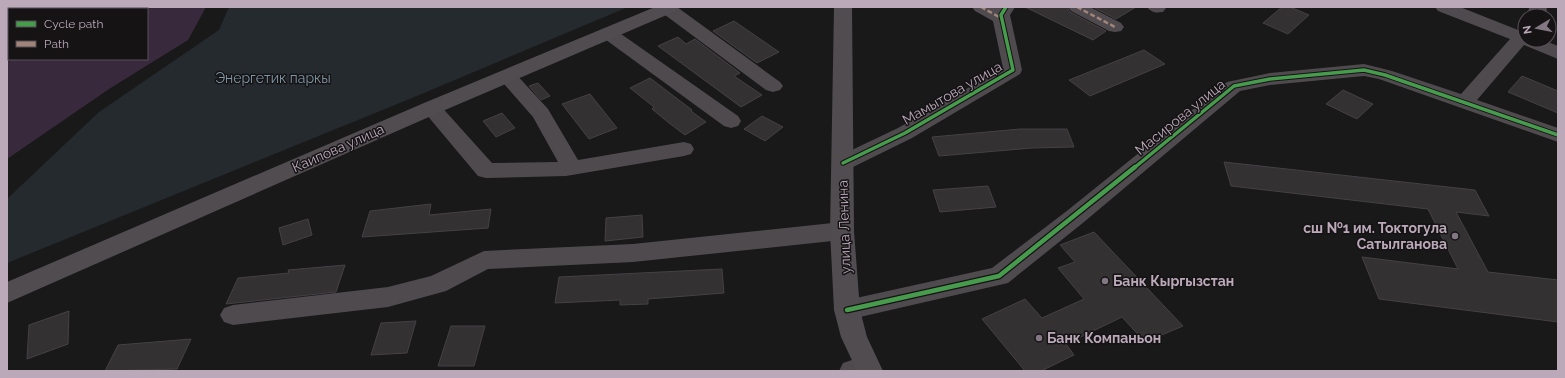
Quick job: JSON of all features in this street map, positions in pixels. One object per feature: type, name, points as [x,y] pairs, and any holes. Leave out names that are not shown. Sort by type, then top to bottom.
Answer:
[{"type":"main road","name":"улица Ленина","points":[[843,7],[842,231],[847,310],[863,369]]},
{"type":"main road","name":"Каипова улица","points":[[7,293],[431,108],[668,8]]},
{"type":"street","points":[[980,7],[1004,13]]},
{"type":"street","points":[[1077,7],[1116,27]]},
{"type":"street","points":[[1444,7],[1517,34]]},
{"type":"street","points":[[668,8],[773,86]]},
{"type":"street","name":"Мамытова улица","points":[[843,163],[905,133],[1013,70],[1004,13]]},
{"type":"street","points":[[608,33],[731,121]]},
{"type":"street","points":[[1464,103],[1517,45]]},
{"type":"street","name":"Масирова улица","points":[[847,310],[998,276],[1076,216],[1234,86],[1270,78],[1364,70],[1385,75],[1558,135]]},
{"type":"street","points":[[507,76],[541,114],[572,168]]},
{"type":"street","points":[[431,108],[486,171],[572,168],[684,149]]},
{"type":"street","points":[[233,315],[388,296],[437,284],[484,260],[633,253],[842,231]]},
{"type":"green space","name":"Энергетик паркы","points":[[229,7],[628,7],[412,98],[7,263],[7,199],[99,112],[219,30]]},
{"type":"shaded area","points":[[7,7],[206,7],[188,40],[109,89],[7,159]]},
{"type":"building","points":[[1025,7],[1067,7],[1070,12],[1106,31],[1093,40]]},
{"type":"building","points":[[1093,7],[1136,7],[1116,19]]},
{"type":"building","points":[[1282,7],[1290,7],[1309,15],[1288,34],[1263,23]]},
{"type":"building","points":[[734,21],[779,52],[757,63],[713,31]]},
{"type":"building","points":[[678,37],[686,44],[695,39],[740,73],[734,76],[762,95],[741,107],[658,46]]},
{"type":"building","points":[[1144,50],[1165,64],[1090,96],[1069,80]]},
{"type":"building","points":[[1522,76],[1558,91],[1558,113],[1508,92]]},
{"type":"building","points":[[650,78],[706,122],[685,135],[669,123],[652,109],[654,107],[630,88]]},
{"type":"building","points":[[538,83],[550,96],[541,100],[529,86]]},
{"type":"building","points":[[1343,90],[1373,104],[1357,119],[1326,104]]},
{"type":"building","points":[[590,94],[617,128],[589,139],[562,104]]},
{"type":"building","points":[[502,113],[515,128],[496,137],[483,121]]},
{"type":"building","points":[[762,116],[783,127],[765,141],[744,129]]},
{"type":"building","points":[[1020,129],[1067,129],[1074,147],[1032,148],[939,156],[932,137]]},
{"type":"building","name":"сш №1 им. Токтогула Сатылганова","points":[[1224,162],[1475,190],[1489,216],[1456,212],[1488,272],[1558,280],[1558,322],[1379,299],[1362,257],[1458,269],[1428,209],[1231,186]]},
{"type":"building","points":[[988,186],[996,207],[940,212],[933,190]]},
{"type":"building","points":[[431,204],[429,215],[491,209],[488,228],[362,237],[370,211]]},
{"type":"building","points":[[642,215],[643,237],[605,241],[606,218]]},
{"type":"building","points":[[308,219],[312,235],[283,245],[279,228]]},
{"type":"building","points":[[1094,232],[1183,326],[1145,342],[1122,317],[1066,344],[1074,355],[1041,371],[1025,371],[982,319],[1025,299],[1042,318],[1084,299],[1058,268],[1075,262],[1060,245]]},
{"type":"building","points":[[345,265],[336,292],[226,304],[238,278],[289,273],[288,270]]},
{"type":"building","points":[[722,269],[724,293],[648,299],[648,304],[620,305],[620,300],[555,303],[559,277]]},
{"type":"building","points":[[69,311],[68,344],[27,359],[29,325]]},
{"type":"building","points":[[416,321],[407,353],[371,355],[381,323]]},
{"type":"building","points":[[451,326],[485,326],[474,366],[438,366]]},
{"type":"building","points":[[191,339],[177,369],[105,371],[118,345]]},
{"type":"marked path","points":[[981,7],[1001,18]]},
{"type":"marked path","points":[[1077,7],[1115,27]]},
{"type":"cycle path","points":[[843,163],[905,133],[1013,70],[1001,15],[1006,7]]},
{"type":"cycle path","points":[[847,310],[999,276],[1076,216],[1234,86],[1270,79],[1364,70],[1385,75],[1558,135]]},
{"type":"place","name":"сш №1 им. Токтогула Сатылганова","points":[[1455,236]]},
{"type":"place","name":"Банк Кыргызстан","points":[[1105,281]]},
{"type":"place","name":"Банк Компаньон","points":[[1039,338]]}]
